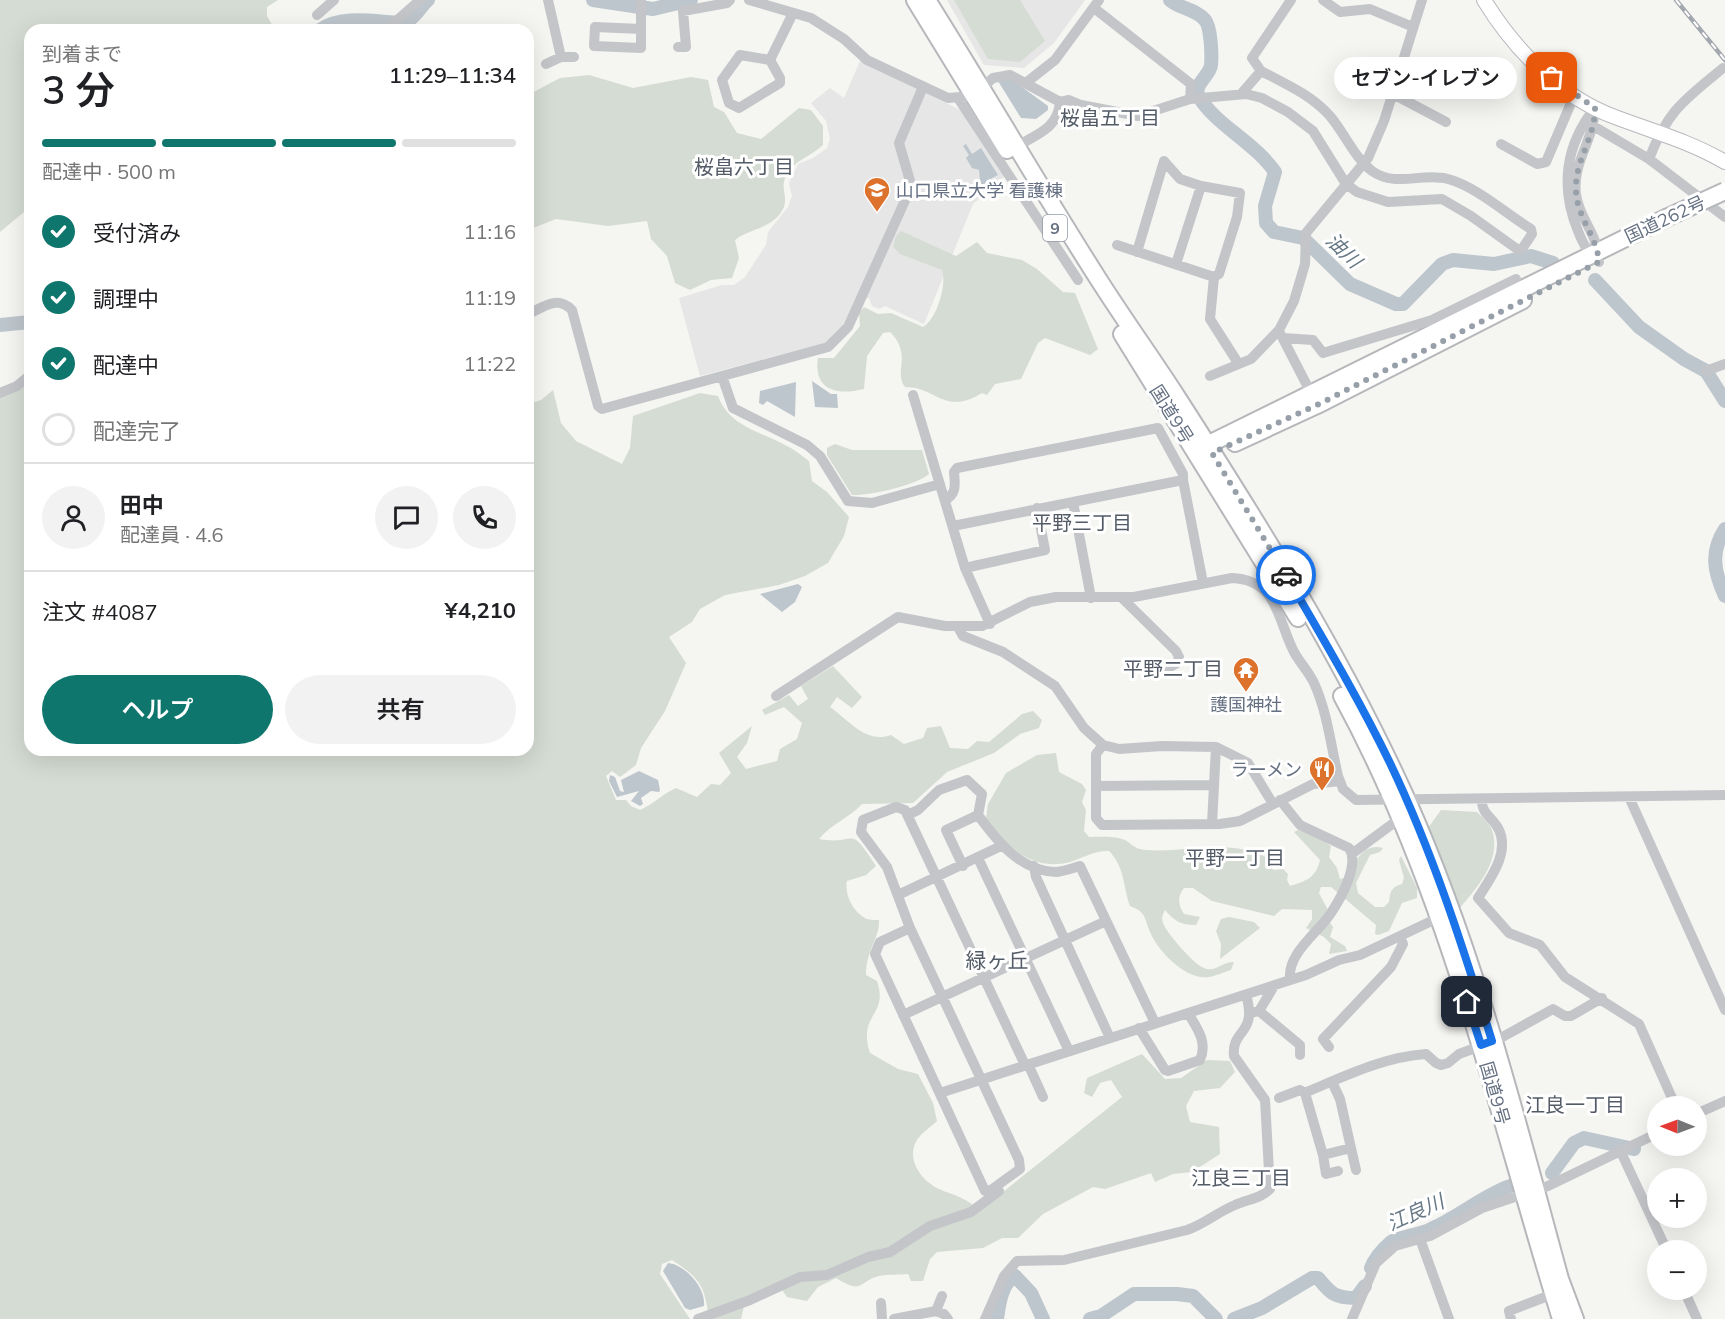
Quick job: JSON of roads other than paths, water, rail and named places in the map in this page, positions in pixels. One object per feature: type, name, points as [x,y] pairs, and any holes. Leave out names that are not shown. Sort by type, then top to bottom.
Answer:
[{"type":"highway","name":"国道9号","points":[[915,0],[971,93],[1280,564],[1342,674],[1399,800],[1445,914],[1487,1043],[1530,1193],[1561,1319]]},
{"type":"highway","name":"国道9号","points":[[927,0],[971,93],[1017,146],[1205,451],[1265,563],[1399,800],[1399,819],[1445,914]]},
{"type":"highway","name":"国道262号","points":[[1669,223],[1725,191]]},
{"type":"highway","name":"国道262号","points":[[1205,451],[1314,399],[1595,255],[1669,223],[1725,203]]},
{"type":"highway","name":"国道9号","points":[[1530,1193],[1575,1319]]},
{"type":"main road","points":[[1484,0],[1515,43],[1539,68],[1574,96],[1595,108],[1659,132],[1725,162]]},
{"type":"street","points":[[316,15],[334,0]]},
{"type":"street","points":[[393,24],[420,0]]},
{"type":"street","points":[[548,0],[561,57]]},
{"type":"street","points":[[641,0],[641,29]]},
{"type":"street","points":[[686,47],[683,11],[727,3],[730,0]]},
{"type":"street","points":[[748,0],[811,18],[844,39],[867,60],[948,98],[971,93],[993,78],[1010,75],[1027,82],[1060,102],[1069,100],[1081,105],[1138,116],[1190,99],[1241,94],[1262,98],[1288,112],[1313,131],[1346,184],[1357,192],[1388,202],[1442,200],[1471,216],[1517,249],[1522,249],[1532,234],[1531,229],[1455,181],[1438,177],[1397,180],[1371,170],[1329,116],[1314,101],[1283,81],[1261,71],[1252,58],[1291,0]]},
{"type":"street","points":[[1323,0],[1340,12],[1370,9],[1413,27]]},
{"type":"street","points":[[1210,376],[1251,359],[1281,334],[1305,264],[1306,233],[1364,163],[1393,94],[1422,0]]},
{"type":"street","points":[[1027,82],[1055,60],[1096,4],[1191,84],[1190,99]]},
{"type":"street","points":[[770,60],[793,13]]},
{"type":"street","points":[[740,56],[770,60],[780,78],[780,83],[739,108],[729,103],[722,80],[740,56]]},
{"type":"street","points":[[546,64],[561,57],[574,57]]},
{"type":"street","points":[[1649,159],[1659,132],[1673,110],[1723,68]]},
{"type":"street","points":[[1241,94],[1261,71]]},
{"type":"street","points":[[534,311],[552,302],[562,302],[572,310],[598,406],[602,409],[828,348],[848,327],[907,195],[910,182],[899,143],[923,87]]},
{"type":"street","points":[[971,93],[1078,280]]},
{"type":"street","points":[[1393,94],[1446,122]]},
{"type":"street","points":[[1501,144],[1537,164],[1546,162],[1574,96]]},
{"type":"street","points":[[1017,146],[1047,129],[1059,116],[1060,102]]},
{"type":"street","points":[[1575,159],[1595,127],[1595,108]]},
{"type":"street","points":[[1595,108],[1584,122],[1566,185],[1568,202],[1595,255]]},
{"type":"street","points":[[1595,127],[1649,159],[1725,217]]},
{"type":"street","points":[[1551,151],[1575,159]]},
{"type":"street","points":[[1137,252],[1164,161],[1180,179],[1200,186],[1240,193],[1237,217],[1219,274],[1215,277],[1210,319],[1238,363]]},
{"type":"street","points":[[1176,264],[1200,186]]},
{"type":"street","points":[[1117,245],[1215,277]]},
{"type":"street","points":[[1281,334],[1313,340],[1323,353],[1340,350],[1432,320],[1516,279]]},
{"type":"street","points":[[1281,334],[1314,399]]},
{"type":"street","points":[[1706,370],[1725,363]]},
{"type":"street","points":[[722,376],[733,408],[807,445],[825,463],[848,501],[872,503],[940,484]]},
{"type":"street","points":[[0,393],[17,386],[24,380]]},
{"type":"street","points":[[913,395],[965,568],[990,624]]},
{"type":"street","points":[[945,500],[951,497],[956,488],[954,472],[957,468],[1158,428],[1184,474],[1183,480],[1203,583]]},
{"type":"street","points":[[1177,462],[1205,451]]},
{"type":"street","points":[[953,526],[1183,480]]},
{"type":"street","points":[[1073,502],[1091,598]]},
{"type":"street","points":[[965,568],[1045,550],[1037,508]]},
{"type":"street","points":[[1248,579],[1265,563]]},
{"type":"street","points":[[776,696],[890,619],[904,617],[958,627],[990,624],[1014,608],[1056,597],[1122,598],[1232,578],[1248,579],[1257,583],[1274,605],[1294,653],[1313,681],[1340,781],[1343,789],[1356,800],[1725,795]]},
{"type":"street","points":[[1122,598],[1176,651],[1179,657],[1177,663],[1167,669]]},
{"type":"street","points":[[958,627],[963,636],[1003,652],[1055,686],[1084,728],[1103,745],[1119,749],[1162,746],[1216,747],[1248,763],[1276,802],[1300,825],[1349,848],[1354,860],[1346,885],[1331,913],[1297,955],[1290,980]]},
{"type":"street","points":[[1103,745],[1096,754],[1096,818],[1102,825],[1240,822],[1313,783],[1340,781]]},
{"type":"street","points":[[1212,824],[1216,747]]},
{"type":"street","points":[[908,815],[918,810],[939,789],[967,780],[981,794],[978,815],[1001,846],[1020,860],[1056,872],[1080,866],[1155,1023]]},
{"type":"street","points":[[1096,786],[1213,785]]},
{"type":"street","points":[[1629,797],[1725,1010]]},
{"type":"street","points":[[1482,800],[1484,812],[1499,829],[1502,856],[1478,898],[1509,933],[1540,945],[1564,976],[1602,998],[1639,1024],[1671,1096]]},
{"type":"street","points":[[698,1319],[750,1300],[800,1277],[827,1275],[868,1257],[890,1252],[930,1226],[971,1212],[1022,1173],[1019,1160],[910,928],[887,867],[861,832],[863,820],[896,807],[905,810],[1043,1097]]},
{"type":"street","points":[[963,866],[946,830],[978,815]]},
{"type":"street","points":[[1353,853],[1399,819]]},
{"type":"street","points":[[898,895],[1001,846]]},
{"type":"street","points":[[978,858],[1070,1051]]},
{"type":"street","points":[[1035,866],[1036,877],[1110,1038]]},
{"type":"street","points":[[940,1093],[1274,986],[1339,960],[1360,956],[1375,946],[1400,937],[1445,914]]},
{"type":"street","points":[[903,1015],[1106,921]]},
{"type":"street","points":[[910,928],[880,942],[875,954],[985,1191],[991,1190],[1020,1169]]},
{"type":"street","points":[[1323,1040],[1390,967],[1403,944],[1400,937]]},
{"type":"street","points":[[985,1319],[1004,1276],[1017,1261],[1064,1260],[1187,1230],[1203,1224],[1234,1205],[1263,1196],[1270,1189],[1265,1100],[1234,1056],[1235,1042],[1274,986]]},
{"type":"street","points":[[1246,995],[1255,1012],[1299,1044],[1300,1055]]},
{"type":"street","points":[[1305,1094],[1396,1056],[1426,1054],[1441,1065],[1553,1009],[1565,1016],[1571,1016],[1602,998]]},
{"type":"street","points":[[1139,1028],[1165,1070],[1168,1071],[1200,1060],[1202,1055],[1202,1037],[1188,1012]]},
{"type":"street","points":[[1332,1082],[1340,1100],[1356,1170]]},
{"type":"street","points":[[1279,1098],[1300,1090],[1305,1094],[1323,1155],[1326,1174],[1338,1171]]},
{"type":"street","points":[[1707,1109],[1725,1101]]},
{"type":"street","points":[[1352,1319],[1376,1263],[1383,1254],[1395,1246],[1420,1239],[1482,1208],[1530,1193],[1647,1138]]},
{"type":"street","points":[[1323,1155],[1351,1148]]},
{"type":"street","points":[[1620,1150],[1662,1240]]},
{"type":"street","points":[[1420,1239],[1449,1319]]},
{"type":"street","points":[[1511,1319],[1509,1311],[1553,1294]]},
{"type":"street","points":[[936,1311],[942,1296]]},
{"type":"street","points":[[1688,1300],[1697,1319]]},
{"type":"street","points":[[881,1303],[882,1319]]},
{"type":"street","points":[[894,1319],[936,1311],[944,1314],[948,1319]]},
{"type":"waterway","name":"油川","points":[[331,24],[357,20],[403,23],[411,19],[428,0]]},
{"type":"waterway","name":"油川","points":[[593,0],[653,9],[691,0]]},
{"type":"waterway","name":"油川","points":[[1170,0],[1201,16],[1209,29],[1211,65],[1199,85],[1197,93],[1199,97],[1215,116],[1257,152],[1275,172],[1265,206],[1266,223],[1274,232],[1303,238],[1350,284],[1396,304],[1403,304],[1442,264],[1453,260],[1494,264],[1531,256],[1553,263]]},
{"type":"waterway","name":"油川","points":[[1595,280],[1639,327],[1684,359],[1706,371],[1725,401]]},
{"type":"waterway","name":"油川","points":[[0,325],[24,323]]},
{"type":"waterway","name":"油川","points":[[1725,529],[1717,546],[1715,562],[1718,579],[1725,596]]},
{"type":"waterway","name":"江良川","points":[[1552,1173],[1574,1143],[1584,1138],[1634,1149]]},
{"type":"waterway","name":"江良川","points":[[1371,1268],[1393,1240],[1431,1229],[1510,1186]]},
{"type":"waterway","name":"江良川","points":[[997,1319],[1004,1289],[1015,1276],[1031,1293],[1043,1319]]},
{"type":"waterway","name":"江良川","points":[[1234,1319],[1262,1308],[1312,1278],[1318,1278],[1330,1291],[1343,1297],[1356,1298],[1365,1286]]},
{"type":"waterway","name":"江良川","points":[[1090,1319],[1101,1316],[1134,1294],[1193,1296],[1216,1319]]},
{"type":"railway","points":[[1676,0],[1725,60]]},
{"type":"place","name":"セブン-イレブン","points":[[1552,78]]},
{"type":"place","name":"山口県立大学 看護棟","points":[[877,213]]},
{"type":"place","name":"護国神社","points":[[1246,693]]},
{"type":"place","name":"ラーメン","points":[[1322,792]]},
{"type":"district","name":"桜畠五丁目","points":[[1110,117]]},
{"type":"district","name":"桜畠六丁目","points":[[744,166]]},
{"type":"district","name":"平野三丁目","points":[[1082,522]]},
{"type":"district","name":"平野二丁目","points":[[1173,668]]},
{"type":"district","name":"平野一丁目","points":[[1235,857]]},
{"type":"district","name":"緑ヶ丘","points":[[997,960]]},
{"type":"district","name":"江良一丁目","points":[[1575,1104]]},
{"type":"district","name":"江良三丁目","points":[[1241,1177]]}]
